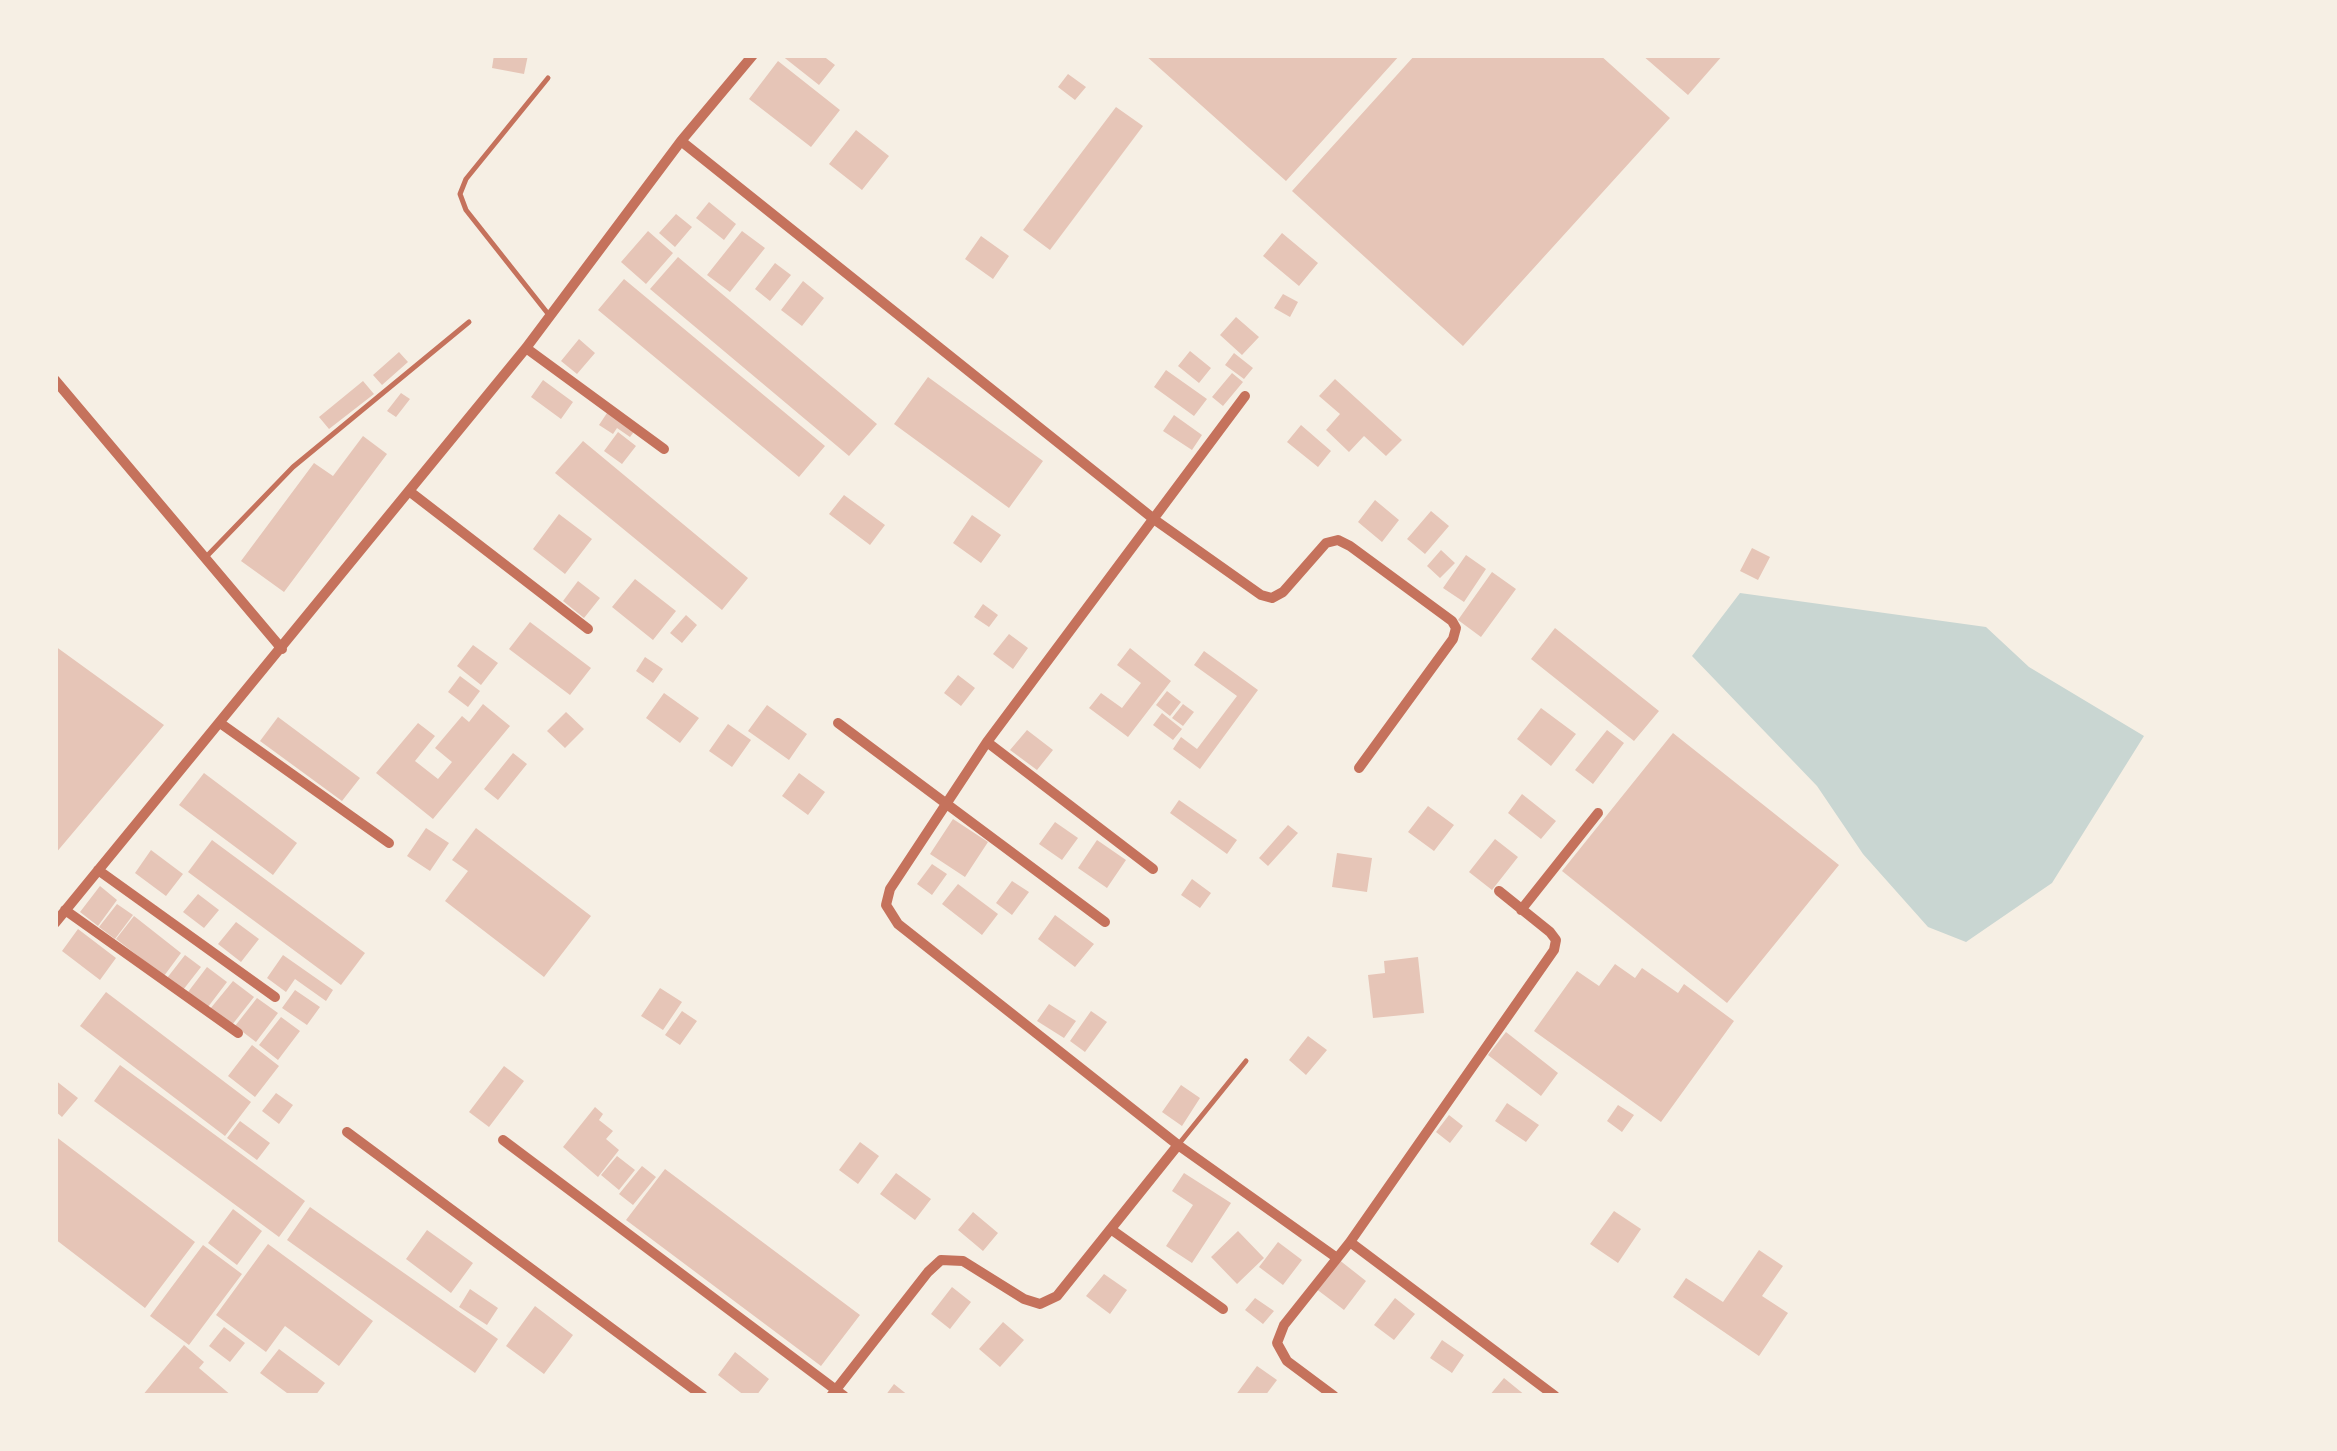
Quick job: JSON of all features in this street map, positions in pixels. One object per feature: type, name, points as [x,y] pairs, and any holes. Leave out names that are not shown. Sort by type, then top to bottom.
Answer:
[{"type":"street","points":[[55,923],[526,348],[681,141],[753,55]]},
{"type":"street","points":[[681,141],[1155,520],[1261,595],[1272,598],[1284,592],[1326,543],[1338,540],[1452,621],[1456,628],[1453,639],[1359,768]]},
{"type":"street","points":[[526,348],[664,449]]},
{"type":"street","points":[[55,380],[282,648]]},
{"type":"street","points":[[1245,396],[988,742],[890,889],[886,905],[898,924],[1178,1144],[1337,1258]]},
{"type":"street","points":[[408,491],[588,630]]},
{"type":"street","points":[[220,723],[389,843]]},
{"type":"street","points":[[838,723],[1106,922]]},
{"type":"street","points":[[988,742],[1153,869]]},
{"type":"street","points":[[1520,910],[1598,812]]},
{"type":"street","points":[[98,870],[274,997]]},
{"type":"street","points":[[1334,1396],[1286,1362],[1277,1343],[1284,1326],[1350,1242],[1554,950],[1556,940],[1550,932],[1499,891]]},
{"type":"street","points":[[65,910],[238,1033]]},
{"type":"street","points":[[347,1132],[702,1396]]},
{"type":"street","points":[[503,1140],[837,1394],[941,1260],[963,1261],[1024,1299],[1040,1304],[1057,1296],[1178,1144]]},
{"type":"street","points":[[1112,1230],[1223,1309]]},
{"type":"street","points":[[1350,1242],[1556,1396]]},
{"type":"lane","points":[[548,78],[466,178],[460,194],[466,210],[549,316]]},
{"type":"lane","points":[[204,558],[293,467],[469,322]]},
{"type":"lane","points":[[1178,1144],[1246,1061]]},
{"type":"shaded area","points":[[1740,593],[1986,627],[2029,667],[2144,736],[2052,883],[1966,942],[1928,927],[1863,854],[1817,786],[1692,656]]},
{"type":"building","points":[[494,55],[528,55],[524,74],[492,68]]},
{"type":"building","points":[[781,55],[822,55],[835,65],[819,85]]},
{"type":"building","points":[[1145,55],[1400,55],[1286,181]]},
{"type":"building","points":[[1415,55],[1600,55],[1670,118],[1463,346],[1292,191]]},
{"type":"building","points":[[1642,55],[1723,55],[1688,95]]},
{"type":"building","points":[[778,61],[840,110],[811,147],[749,99]]},
{"type":"building","points":[[1068,74],[1086,87],[1075,100],[1058,87]]},
{"type":"building","points":[[1116,107],[1143,126],[1050,250],[1023,230]]},
{"type":"building","points":[[856,130],[889,156],[862,190],[829,164]]},
{"type":"building","points":[[709,202],[736,224],[724,240],[696,218]]},
{"type":"building","points":[[676,214],[692,227],[675,247],[659,233]]},
{"type":"building","points":[[648,231],[673,253],[646,284],[621,262]]},
{"type":"building","points":[[742,231],[765,248],[730,292],[707,275]]},
{"type":"building","points":[[1282,233],[1318,263],[1299,286],[1263,256]]},
{"type":"building","points":[[981,236],[1009,256],[993,279],[965,259]]},
{"type":"building","points":[[678,257],[877,424],[849,456],[650,289]]},
{"type":"building","points":[[775,263],[791,275],[770,301],[755,289]]},
{"type":"building","points":[[624,279],[825,446],[799,477],[598,310]]},
{"type":"building","points":[[803,281],[824,298],[802,326],[781,310]]},
{"type":"building","points":[[1283,294],[1298,302],[1290,317],[1274,308]]},
{"type":"building","points":[[1236,317],[1259,337],[1242,355],[1220,335]]},
{"type":"building","points":[[579,339],[595,353],[577,374],[561,361]]},
{"type":"building","points":[[1190,351],[1211,368],[1199,383],[1178,366]]},
{"type":"building","points":[[399,352],[408,362],[382,385],[373,375]]},
{"type":"building","points":[[1234,353],[1253,368],[1244,379],[1225,365]]},
{"type":"building","points":[[1166,370],[1207,399],[1194,416],[1154,387]]},
{"type":"building","points":[[1232,373],[1243,382],[1223,406],[1212,397]]},
{"type":"building","points":[[928,377],[1043,461],[1009,508],[894,424]]},
{"type":"building","points":[[1335,379],[1402,440],[1386,456],[1364,436],[1349,452],[1326,430],[1340,414],[1319,396]]},
{"type":"building","points":[[543,380],[573,402],[561,419],[531,397]]},
{"type":"building","points":[[363,381],[374,394],[329,429],[319,417]]},
{"type":"building","points":[[401,393],[410,399],[396,417],[387,411]]},
{"type":"building","points":[[609,410],[636,429],[630,437],[617,428],[613,434],[599,425]]},
{"type":"building","points":[[1174,415],[1202,435],[1192,450],[1163,431]]},
{"type":"building","points":[[1301,425],[1331,451],[1318,467],[1287,442]]},
{"type":"building","points":[[618,432],[636,446],[622,464],[604,451]]},
{"type":"building","points":[[363,436],[387,454],[284,592],[241,561],[314,463],[333,476]]},
{"type":"building","points":[[583,441],[748,578],[722,610],[555,473]]},
{"type":"building","points":[[844,495],[885,525],[870,545],[829,514]]},
{"type":"building","points":[[1375,500],[1399,520],[1382,542],[1358,522]]},
{"type":"building","points":[[1431,511],[1449,526],[1425,554],[1407,539]]},
{"type":"building","points":[[559,514],[592,539],[565,574],[533,549]]},
{"type":"building","points":[[972,515],[1001,535],[981,563],[953,543]]},
{"type":"building","points":[[1752,548],[1770,557],[1758,580],[1740,571]]},
{"type":"building","points":[[1441,550],[1455,563],[1440,578],[1427,566]]},
{"type":"building","points":[[1466,555],[1486,569],[1464,602],[1443,588]]},
{"type":"building","points":[[1492,572],[1516,589],[1481,637],[1458,620]]},
{"type":"building","points":[[635,579],[676,611],[653,640],[612,607]]},
{"type":"building","points":[[578,581],[600,598],[584,618],[563,601]]},
{"type":"building","points":[[983,604],[998,615],[989,627],[974,617]]},
{"type":"building","points":[[686,615],[697,625],[682,643],[670,633]]},
{"type":"building","points":[[530,622],[591,668],[570,695],[509,649]]},
{"type":"building","points":[[1555,628],[1659,711],[1634,741],[1531,659]]},
{"type":"building","points":[[1009,634],[1028,648],[1013,669],[993,654]]},
{"type":"building","points":[[473,645],[498,663],[481,685],[457,666]]},
{"type":"building","points":[[55,646],[164,725],[55,854]]},
{"type":"building","points":[[1130,648],[1171,681],[1128,737],[1089,708],[1101,693],[1122,708],[1141,683],[1117,665]]},
{"type":"building","points":[[1204,651],[1258,690],[1200,769],[1173,749],[1181,737],[1197,749],[1237,696],[1194,665]]},
{"type":"building","points":[[645,657],[663,669],[653,683],[636,671]]},
{"type":"building","points":[[958,675],[975,688],[961,706],[944,693]]},
{"type":"building","points":[[460,676],[480,691],[468,707],[448,692]]},
{"type":"building","points":[[1167,691],[1181,702],[1170,716],[1156,705]]},
{"type":"building","points":[[664,693],[699,718],[680,743],[646,718]]},
{"type":"building","points":[[483,704],[510,726],[433,819],[376,773],[418,723],[435,736],[415,761],[438,779],[452,762],[435,748],[462,716],[469,722]]},
{"type":"building","points":[[1183,704],[1194,712],[1183,726],[1172,718]]},
{"type":"building","points":[[767,705],[807,734],[789,760],[748,731]]},
{"type":"building","points":[[1541,708],[1576,734],[1551,766],[1517,739]]},
{"type":"building","points":[[566,712],[584,729],[565,748],[547,731]]},
{"type":"building","points":[[1162,713],[1182,729],[1173,740],[1153,725]]},
{"type":"building","points":[[278,717],[360,778],[342,801],[260,741]]},
{"type":"building","points":[[728,724],[751,740],[732,767],[709,751]]},
{"type":"building","points":[[1027,730],[1053,750],[1037,770],[1010,750]]},
{"type":"building","points":[[1607,730],[1624,743],[1593,784],[1575,770]]},
{"type":"building","points":[[1673,733],[1839,865],[1727,1003],[1562,871]]},
{"type":"building","points":[[513,753],[527,764],[498,800],[484,789]]},
{"type":"building","points":[[204,773],[297,843],[273,875],[179,805]]},
{"type":"building","points":[[799,773],[825,792],[808,815],[782,796]]},
{"type":"building","points":[[1522,794],[1556,821],[1541,839],[1508,813]]},
{"type":"building","points":[[1179,800],[1237,840],[1227,854],[1170,813]]},
{"type":"building","points":[[1428,806],[1454,825],[1434,851],[1408,832]]},
{"type":"building","points":[[953,819],[988,842],[965,877],[930,854]]},
{"type":"building","points":[[1055,822],[1078,838],[1062,860],[1039,844]]},
{"type":"building","points":[[1288,825],[1298,833],[1268,866],[1259,858]]},
{"type":"building","points":[[426,828],[449,843],[430,871],[407,856]]},
{"type":"building","points":[[476,828],[591,916],[544,977],[445,901],[468,871],[452,860]]},
{"type":"building","points":[[1495,839],[1518,857],[1492,890],[1469,872]]},
{"type":"building","points":[[212,840],[365,953],[341,985],[188,872]]},
{"type":"building","points":[[1097,840],[1126,860],[1107,888],[1078,868]]},
{"type":"building","points":[[151,850],[183,874],[166,896],[135,873]]},
{"type":"building","points":[[1337,853],[1372,858],[1367,892],[1332,887]]},
{"type":"building","points":[[932,864],[947,874],[932,895],[917,884]]},
{"type":"building","points":[[1192,879],[1211,893],[1200,908],[1181,895]]},
{"type":"building","points":[[1012,881],[1029,892],[1012,915],[996,903]]},
{"type":"building","points":[[958,884],[998,914],[982,935],[942,904]]},
{"type":"building","points":[[100,886],[117,900],[98,926],[80,912]]},
{"type":"building","points":[[198,894],[219,910],[204,928],[183,912]]},
{"type":"building","points":[[117,904],[133,915],[115,939],[99,927]]},
{"type":"building","points":[[1055,915],[1094,944],[1075,967],[1038,939]]},
{"type":"building","points":[[134,916],[181,953],[164,976],[116,939]]},
{"type":"building","points":[[236,922],[259,939],[241,962],[218,944]]},
{"type":"building","points":[[78,929],[116,958],[100,980],[62,951]]},
{"type":"building","points":[[185,955],[201,967],[183,990],[167,978]]},
{"type":"building","points":[[283,955],[333,990],[326,1001],[295,979],[286,992],[267,978]]},
{"type":"building","points":[[1418,957],[1424,1013],[1373,1018],[1368,975],[1385,973],[1384,961]]},
{"type":"building","points":[[1615,964],[1635,978],[1642,968],[1678,993],[1684,984],[1734,1021],[1661,1122],[1534,1031],[1577,971],[1599,986]]},
{"type":"building","points":[[207,967],[227,982],[208,1007],[188,992]]},
{"type":"building","points":[[233,981],[254,997],[232,1025],[210,1009]]},
{"type":"building","points":[[660,988],[682,1002],[663,1030],[641,1016]]},
{"type":"building","points":[[295,990],[320,1007],[307,1025],[282,1008]]},
{"type":"building","points":[[106,992],[251,1102],[225,1136],[80,1026]]},
{"type":"building","points":[[257,998],[278,1013],[256,1042],[235,1026]]},
{"type":"building","points":[[1049,1004],[1076,1021],[1064,1038],[1037,1021]]},
{"type":"building","points":[[682,1011],[697,1021],[680,1045],[665,1035]]},
{"type":"building","points":[[1091,1011],[1107,1022],[1085,1052],[1070,1041]]},
{"type":"building","points":[[281,1017],[300,1031],[278,1060],[259,1045]]},
{"type":"building","points":[[1506,1032],[1558,1073],[1541,1096],[1488,1055]]},
{"type":"building","points":[[1308,1036],[1327,1050],[1306,1075],[1289,1060]]},
{"type":"building","points":[[252,1045],[279,1066],[255,1097],[228,1076]]},
{"type":"building","points":[[120,1065],[305,1201],[279,1237],[94,1101]]},
{"type":"building","points":[[504,1066],[524,1081],[489,1127],[469,1112]]},
{"type":"building","points":[[55,1080],[78,1098],[62,1117],[55,1111]]},
{"type":"building","points":[[1181,1085],[1200,1098],[1182,1126],[1162,1112]]},
{"type":"building","points":[[276,1093],[293,1105],[279,1124],[262,1111]]},
{"type":"building","points":[[1507,1103],[1539,1125],[1526,1142],[1495,1121]]},
{"type":"building","points":[[1618,1105],[1634,1115],[1622,1132],[1607,1121]]},
{"type":"building","points":[[595,1107],[603,1114],[599,1120],[613,1131],[606,1139],[619,1150],[598,1177],[563,1147]]},
{"type":"building","points":[[1449,1115],[1463,1126],[1450,1143],[1436,1132]]},
{"type":"building","points":[[240,1121],[270,1143],[257,1160],[227,1138]]},
{"type":"building","points":[[55,1136],[195,1242],[145,1308],[55,1239]]},
{"type":"building","points":[[860,1142],[879,1156],[858,1184],[839,1170]]},
{"type":"building","points":[[617,1156],[635,1170],[619,1190],[601,1175]]},
{"type":"building","points":[[642,1166],[656,1177],[633,1205],[619,1194]]},
{"type":"building","points":[[665,1169],[860,1315],[821,1366],[626,1220]]},
{"type":"building","points":[[896,1173],[931,1199],[915,1220],[880,1194]]},
{"type":"building","points":[[1184,1173],[1231,1203],[1192,1263],[1166,1246],[1193,1205],[1172,1191]]},
{"type":"building","points":[[310,1207],[498,1339],[475,1373],[287,1240]]},
{"type":"building","points":[[233,1209],[262,1231],[237,1265],[208,1243]]},
{"type":"building","points":[[1614,1211],[1641,1229],[1618,1263],[1590,1244]]},
{"type":"building","points":[[973,1212],[998,1233],[983,1251],[958,1230]]},
{"type":"building","points":[[427,1230],[473,1263],[451,1293],[406,1259]]},
{"type":"building","points":[[1238,1231],[1264,1258],[1237,1284],[1211,1257]]},
{"type":"building","points":[[1278,1242],[1302,1260],[1283,1285],[1259,1267]]},
{"type":"building","points":[[268,1244],[373,1321],[339,1366],[285,1326],[266,1352],[216,1315]]},
{"type":"building","points":[[203,1245],[242,1274],[189,1345],[150,1316]]},
{"type":"building","points":[[1759,1250],[1783,1266],[1762,1296],[1788,1313],[1759,1356],[1673,1297],[1686,1278],[1723,1302]]},
{"type":"building","points":[[1338,1259],[1366,1281],[1344,1310],[1315,1288]]},
{"type":"building","points":[[1104,1274],[1127,1290],[1110,1314],[1086,1296]]},
{"type":"building","points":[[952,1287],[971,1302],[950,1329],[931,1314]]},
{"type":"building","points":[[470,1289],[498,1308],[487,1325],[459,1307]]},
{"type":"building","points":[[1255,1298],[1274,1311],[1263,1324],[1245,1310]]},
{"type":"building","points":[[1395,1298],[1415,1314],[1394,1340],[1374,1325]]},
{"type":"building","points":[[535,1306],[573,1335],[544,1374],[506,1346]]},
{"type":"building","points":[[1003,1322],[1024,1340],[1000,1367],[979,1349]]},
{"type":"building","points":[[224,1327],[245,1343],[230,1362],[209,1346]]},
{"type":"building","points":[[1442,1340],[1464,1355],[1452,1373],[1430,1358]]},
{"type":"building","points":[[184,1345],[204,1362],[199,1368],[232,1396],[142,1396]]},
{"type":"building","points":[[279,1349],[325,1383],[315,1396],[291,1396],[260,1373]]},
{"type":"building","points":[[735,1352],[769,1379],[756,1396],[745,1396],[718,1375]]},
{"type":"building","points":[[1257,1366],[1277,1380],[1265,1396],[1235,1396]]},
{"type":"building","points":[[1504,1378],[1526,1396],[1489,1396]]},
{"type":"building","points":[[894,1384],[909,1396],[885,1396]]}]
